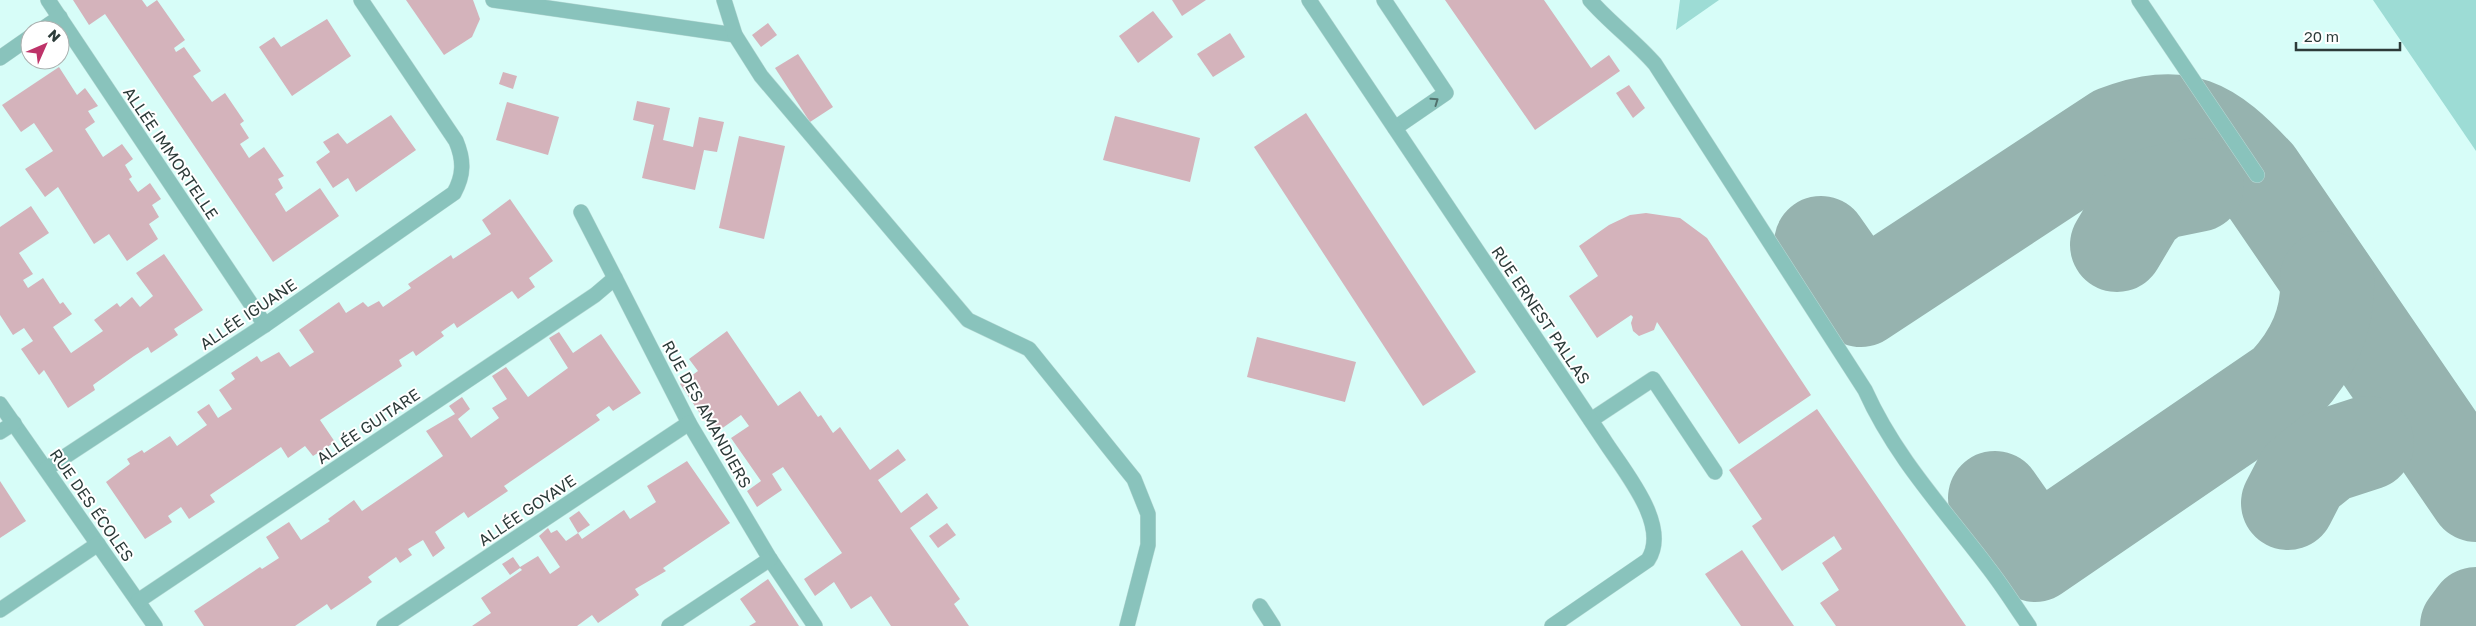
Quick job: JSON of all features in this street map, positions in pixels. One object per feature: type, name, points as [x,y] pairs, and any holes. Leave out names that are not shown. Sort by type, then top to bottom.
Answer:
[{"type":"street","name":"ALLÉE IMMORTELLE","points":[[48,0],[265,325]]},
{"type":"street","name":"ALLÉE IGUANE","points":[[46,469],[265,325],[454,193],[462,179],[462,155],[456,141],[361,0]]},
{"type":"street","points":[[493,0],[734,36]]},
{"type":"street","points":[[724,0],[734,36],[762,76],[968,320],[1029,349],[1134,479],[1148,514],[1148,545],[1127,626]]},
{"type":"street","name":"RUE ERNEST PALLAS","points":[[1309,0],[1591,420],[1643,501],[1654,524],[1654,551],[1639,568],[1552,626]]},
{"type":"street","points":[[1384,0],[1446,93],[1395,128]]},
{"type":"street","points":[[1590,0],[1605,17],[1637,44],[1655,64],[1865,390],[1878,420],[1907,466],[1988,567],[2029,626]]},
{"type":"street","points":[[2139,0],[2257,175]]},
{"type":"street","points":[[56,20],[60,17]]},
{"type":"street","points":[[0,58],[20,44]]},
{"type":"street","name":"RUE DES AMANDIERS","points":[[581,212],[688,424],[770,559],[815,626]]},
{"type":"street","name":"ALLÉE GUITARE","points":[[138,601],[594,295],[615,278]]},
{"type":"street","points":[[1591,420],[1653,379],[1715,472]]},
{"type":"street","name":"RUE DES ÉCOLES","points":[[0,404],[155,626]]},
{"type":"street","points":[[0,432],[14,423]]},
{"type":"street","name":"ALLÉE GOYAVE","points":[[384,626],[688,424]]},
{"type":"street","points":[[0,610],[98,544]]},
{"type":"street","points":[[669,626],[770,559]]},
{"type":"street","points":[[1260,606],[1273,626]]},
{"type":"shaded area","points":[[1680,0],[1719,0],[1676,30]]},
{"type":"shaded area","points":[[2373,0],[2476,0],[2476,151]]},
{"type":"building","points":[[73,0],[142,0],[147,7],[157,0],[185,40],[174,48],[176,52],[184,47],[201,71],[193,76],[212,102],[225,93],[244,121],[240,124],[249,138],[240,144],[249,158],[264,147],[284,176],[278,179],[283,188],[275,194],[286,212],[320,188],[339,216],[273,262],[105,14],[89,25]]},
{"type":"building","points":[[406,0],[473,0],[480,19],[472,37],[444,55]]},
{"type":"building","points":[[1172,0],[1206,0],[1182,16]]},
{"type":"building","points":[[1445,0],[1544,0],[1591,68],[1609,55],[1620,71],[1535,130]]},
{"type":"building","points":[[1153,11],[1173,37],[1138,63],[1119,36]]},
{"type":"building","points":[[327,19],[351,56],[292,96],[259,47],[274,37],[281,47]]},
{"type":"building","points":[[768,23],[777,35],[761,47],[752,35]]},
{"type":"building","points":[[1230,33],[1245,57],[1213,77],[1197,54]]},
{"type":"building","points":[[798,54],[833,107],[810,122],[775,68]]},
{"type":"building","points":[[54,70],[61,70],[77,95],[85,88],[98,106],[88,111],[95,122],[85,129],[103,157],[122,144],[133,159],[125,165],[132,177],[129,179],[138,192],[150,183],[161,199],[152,205],[159,217],[149,224],[158,239],[127,261],[109,234],[94,244],[58,187],[45,197],[25,169],[53,151],[34,123],[21,132],[2,105]]},
{"type":"building","points":[[503,72],[517,76],[513,89],[499,84]]},
{"type":"building","points":[[1629,85],[1645,108],[1633,118],[1616,93]]},
{"type":"building","points":[[637,101],[670,108],[663,140],[693,147],[699,117],[724,122],[717,152],[704,150],[695,190],[642,178],[654,125],[633,120]]},
{"type":"building","points":[[507,102],[559,117],[548,155],[496,140]]},
{"type":"building","points":[[1306,113],[1476,372],[1423,406],[1254,147]]},
{"type":"building","points":[[391,115],[416,150],[356,192],[348,178],[333,188],[316,162],[330,152],[323,142],[338,133],[347,144]]},
{"type":"building","points":[[1115,116],[1200,138],[1190,182],[1103,160]]},
{"type":"building","points":[[739,136],[785,146],[764,239],[719,228]]},
{"type":"building","points":[[510,199],[553,261],[529,278],[535,287],[518,299],[512,291],[457,328],[454,323],[441,332],[444,336],[416,356],[413,351],[399,360],[402,366],[320,420],[335,442],[313,456],[305,446],[288,458],[281,447],[210,495],[215,502],[189,519],[181,507],[168,516],[172,522],[145,539],[106,482],[130,464],[127,459],[142,450],[144,453],[170,436],[177,446],[207,425],[197,412],[209,404],[218,418],[232,409],[219,390],[235,379],[231,373],[257,356],[261,362],[279,352],[290,367],[314,352],[299,330],[339,302],[346,313],[363,302],[368,307],[379,301],[383,307],[411,288],[408,284],[451,255],[453,259],[491,234],[482,220]]},
{"type":"building","points":[[31,206],[49,233],[19,253],[33,274],[23,280],[28,288],[43,278],[60,304],[63,302],[72,314],[53,327],[71,353],[103,331],[94,320],[117,303],[120,307],[132,297],[140,307],[153,296],[136,273],[164,254],[203,310],[174,329],[178,335],[151,353],[148,347],[134,356],[93,385],[95,390],[68,408],[44,370],[39,375],[21,349],[33,341],[24,328],[13,335],[0,315],[0,227]]},
{"type":"building","points":[[1646,213],[1680,218],[1707,238],[1811,395],[1739,444],[1657,322],[1654,330],[1639,336],[1633,331],[1631,323],[1633,317],[1631,315],[1597,338],[1569,296],[1598,276],[1579,246],[1609,225],[1630,215]]},
{"type":"building","points":[[727,331],[778,406],[800,391],[818,417],[821,415],[833,433],[840,427],[870,470],[898,449],[906,460],[878,480],[901,513],[927,493],[938,508],[910,528],[960,599],[954,604],[969,626],[891,626],[871,596],[851,609],[834,582],[815,596],[804,579],[842,553],[783,467],[772,474],[782,490],[757,507],[747,491],[761,481],[731,438],[749,426],[741,415],[714,434],[680,384],[698,371],[689,359]]},
{"type":"building","points":[[559,332],[573,353],[601,334],[641,393],[613,411],[609,406],[596,415],[600,420],[504,486],[508,491],[468,518],[464,512],[435,532],[445,548],[433,557],[423,540],[408,549],[412,555],[400,563],[396,557],[368,577],[372,582],[343,602],[331,610],[327,604],[295,626],[204,626],[194,611],[260,567],[262,569],[279,558],[266,537],[289,522],[301,540],[330,521],[328,519],[354,500],[362,511],[443,456],[426,431],[455,414],[449,406],[462,397],[470,409],[458,419],[471,438],[499,418],[492,408],[507,399],[492,376],[506,367],[528,397],[568,368],[549,338]]},
{"type":"building","points":[[1257,337],[1356,362],[1345,402],[1247,377]]},
{"type":"building","points":[[1817,409],[1966,626],[1836,626],[1820,603],[1839,590],[1822,563],[1842,549],[1834,536],[1782,571],[1752,526],[1762,519],[1729,470]]},
{"type":"building","points":[[687,461],[730,523],[663,568],[666,571],[635,589],[639,595],[598,623],[592,615],[577,626],[472,626],[491,613],[481,598],[522,570],[520,568],[510,575],[502,564],[513,557],[520,567],[538,556],[550,574],[560,567],[539,536],[548,528],[551,533],[557,530],[566,541],[578,533],[582,539],[624,510],[630,519],[656,502],[647,486]]},
{"type":"building","points":[[0,481],[26,521],[0,538]]},
{"type":"building","points":[[579,511],[590,525],[578,533],[569,518]]},
{"type":"building","points":[[947,523],[956,535],[938,548],[929,536]]},
{"type":"building","points":[[1742,550],[1794,626],[1741,626],[1705,574]]},
{"type":"building","points":[[768,579],[799,626],[749,626],[756,622],[740,599]]},
{"type":"taxiway","points":[[1821,243],[1861,300],[2115,133],[2139,125],[2159,122],[2177,122],[2194,125],[2225,144],[2257,175],[2476,495]]},
{"type":"taxiway","points":[[2117,245],[2139,208],[2158,193],[2197,185]]},
{"type":"taxiway","points":[[1995,498],[2035,555],[2285,384],[2304,361],[2317,336],[2325,308],[2327,278]]},
{"type":"taxiway","points":[[2288,503],[2302,476],[2327,456],[2367,443]]},
{"type":"taxiway","points":[[2467,626],[2476,614]]}]
